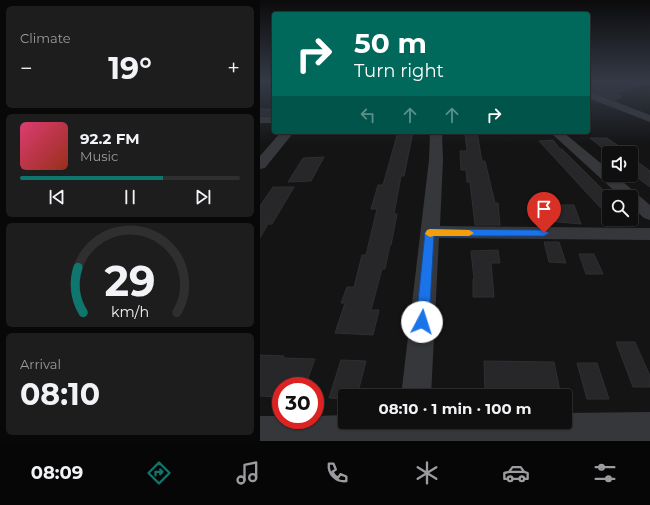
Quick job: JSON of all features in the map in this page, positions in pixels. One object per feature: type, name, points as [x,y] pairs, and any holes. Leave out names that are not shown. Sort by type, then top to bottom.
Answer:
[{"type":"street","points":[[609,103],[650,119]]},
{"type":"street","points":[[260,120],[272,120]]},
{"type":"street","points":[[260,165],[286,134]]},
{"type":"street","points":[[417,389],[436,160],[436,134]]},
{"type":"street","points":[[558,134],[623,190]]},
{"type":"street","points":[[638,203],[650,214]]},
{"type":"street","points":[[430,232],[650,234]]},
{"type":"street","points":[[260,432],[650,428]]},
{"type":"building","points":[[260,109],[272,109],[272,116],[260,116]]},
{"type":"building","points":[[397,134],[413,134],[404,176],[401,176],[394,214],[397,214],[391,245],[385,269],[382,269],[371,310],[379,310],[373,335],[335,333],[345,303],[341,303],[347,287],[354,287],[362,255],[366,255],[377,209],[371,209],[378,185],[383,185]]},
{"type":"building","points":[[465,134],[477,134],[482,161],[485,161],[495,203],[498,203],[500,225],[475,225],[470,182],[467,182],[466,170],[461,170],[460,151],[467,151]]},
{"type":"building","points":[[590,138],[607,138],[619,146],[602,146],[602,147]]},
{"type":"building","points":[[553,140],[560,149],[562,149],[603,190],[602,209],[539,141]]},
{"type":"building","points":[[324,157],[311,181],[288,182],[303,158]]},
{"type":"building","points":[[638,162],[650,171],[650,187],[638,178]]},
{"type":"building","points":[[273,187],[294,187],[272,224],[268,224],[260,238],[260,206]]},
{"type":"building","points":[[557,205],[574,205],[581,224],[537,220],[534,208],[558,209]]},
{"type":"building","points":[[544,242],[559,242],[566,263],[549,262]]},
{"type":"building","points":[[498,250],[500,263],[491,263],[494,297],[473,297],[474,279],[471,251]]},
{"type":"building","points":[[579,254],[594,254],[603,274],[586,274]]},
{"type":"building","points":[[616,342],[635,342],[650,376],[650,387],[633,387]]},
{"type":"building","points":[[260,355],[284,356],[283,358],[315,359],[308,377],[272,377],[272,397],[260,396]]},
{"type":"building","points":[[341,360],[366,361],[359,389],[338,389],[338,399],[329,398]]},
{"type":"building","points":[[484,361],[554,362],[560,389],[485,389]]},
{"type":"building","points":[[577,363],[597,363],[609,399],[587,399]]},
{"type":"slow traffic","points":[[430,234],[430,232],[469,233]]},
{"type":"route","points":[[422,322],[430,232],[544,233]]}]
